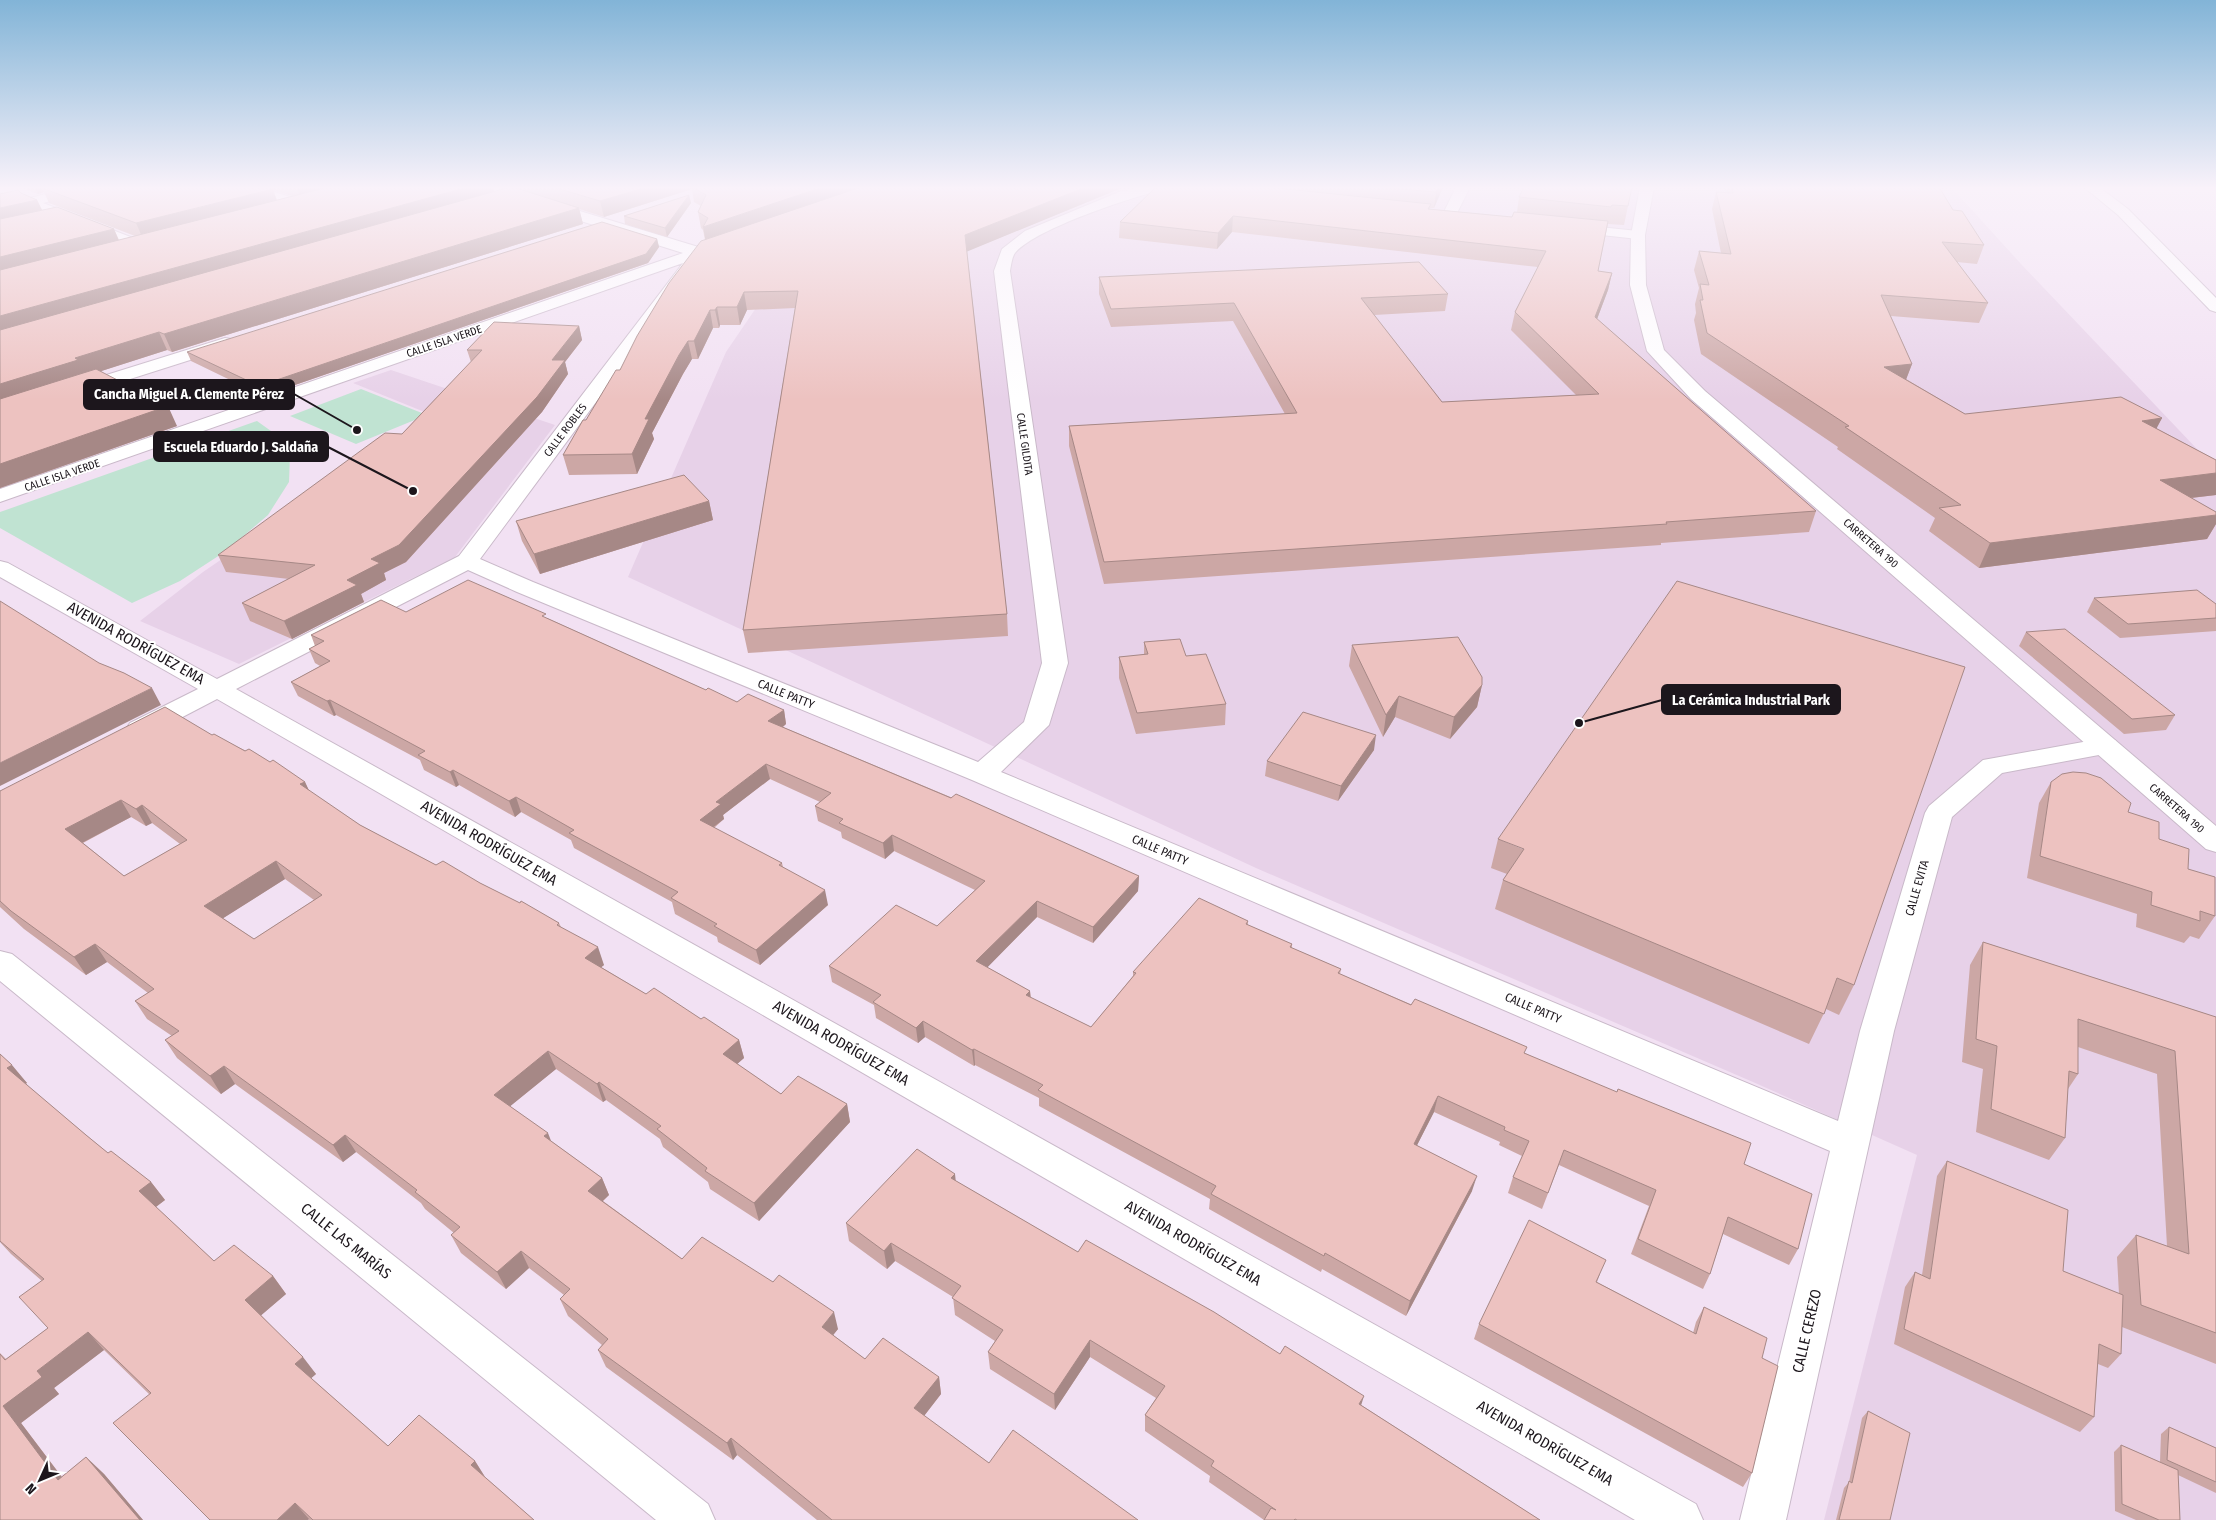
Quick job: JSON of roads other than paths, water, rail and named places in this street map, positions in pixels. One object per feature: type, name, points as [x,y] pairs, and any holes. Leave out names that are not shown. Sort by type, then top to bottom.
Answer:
[{"type":"main road","name":"CALLE ISLA VERDE","points":[[0,496],[684,258]]},
{"type":"main road","name":"CALLE ROBLES","points":[[113,742],[467,561],[694,258]]},
{"type":"main road","name":"CALLE GILDITA","points":[[982,774],[1036,725],[1055,663],[1002,271],[1005,258]]},
{"type":"main road","name":"CARRETERA 190","points":[[1638,258],[1638,285],[1656,351],[1698,395],[2216,842]]},
{"type":"main road","points":[[2168,258],[2216,307]]},
{"type":"main road","points":[[66,394],[236,340]]},
{"type":"main road","name":"CALLE PATTY","points":[[467,561],[525,587],[982,774],[1851,1142]]},
{"type":"main road","name":"AVENIDA RODRÍGUEZ EMA","points":[[0,568],[217,689],[1680,1520]]},
{"type":"main road","name":"CALLE EVITA","points":[[1851,1142],[1877,1031],[1938,813],[1993,766],[2105,746]]},
{"type":"main road","name":"CALLE LAS MARÍAS","points":[[0,963],[692,1520]]},
{"type":"main road","name":"CALLE CEREZO","points":[[1763,1520],[1851,1142]]},
{"type":"place","name":"Cancha Miguel A. Clemente Pérez","points":[[357,430]]},
{"type":"place","name":"Escuela Eduardo J. Saldaña","points":[[413,491]]},
{"type":"place","name":"La Cerámica Industrial Park","points":[[1579,723]]}]
